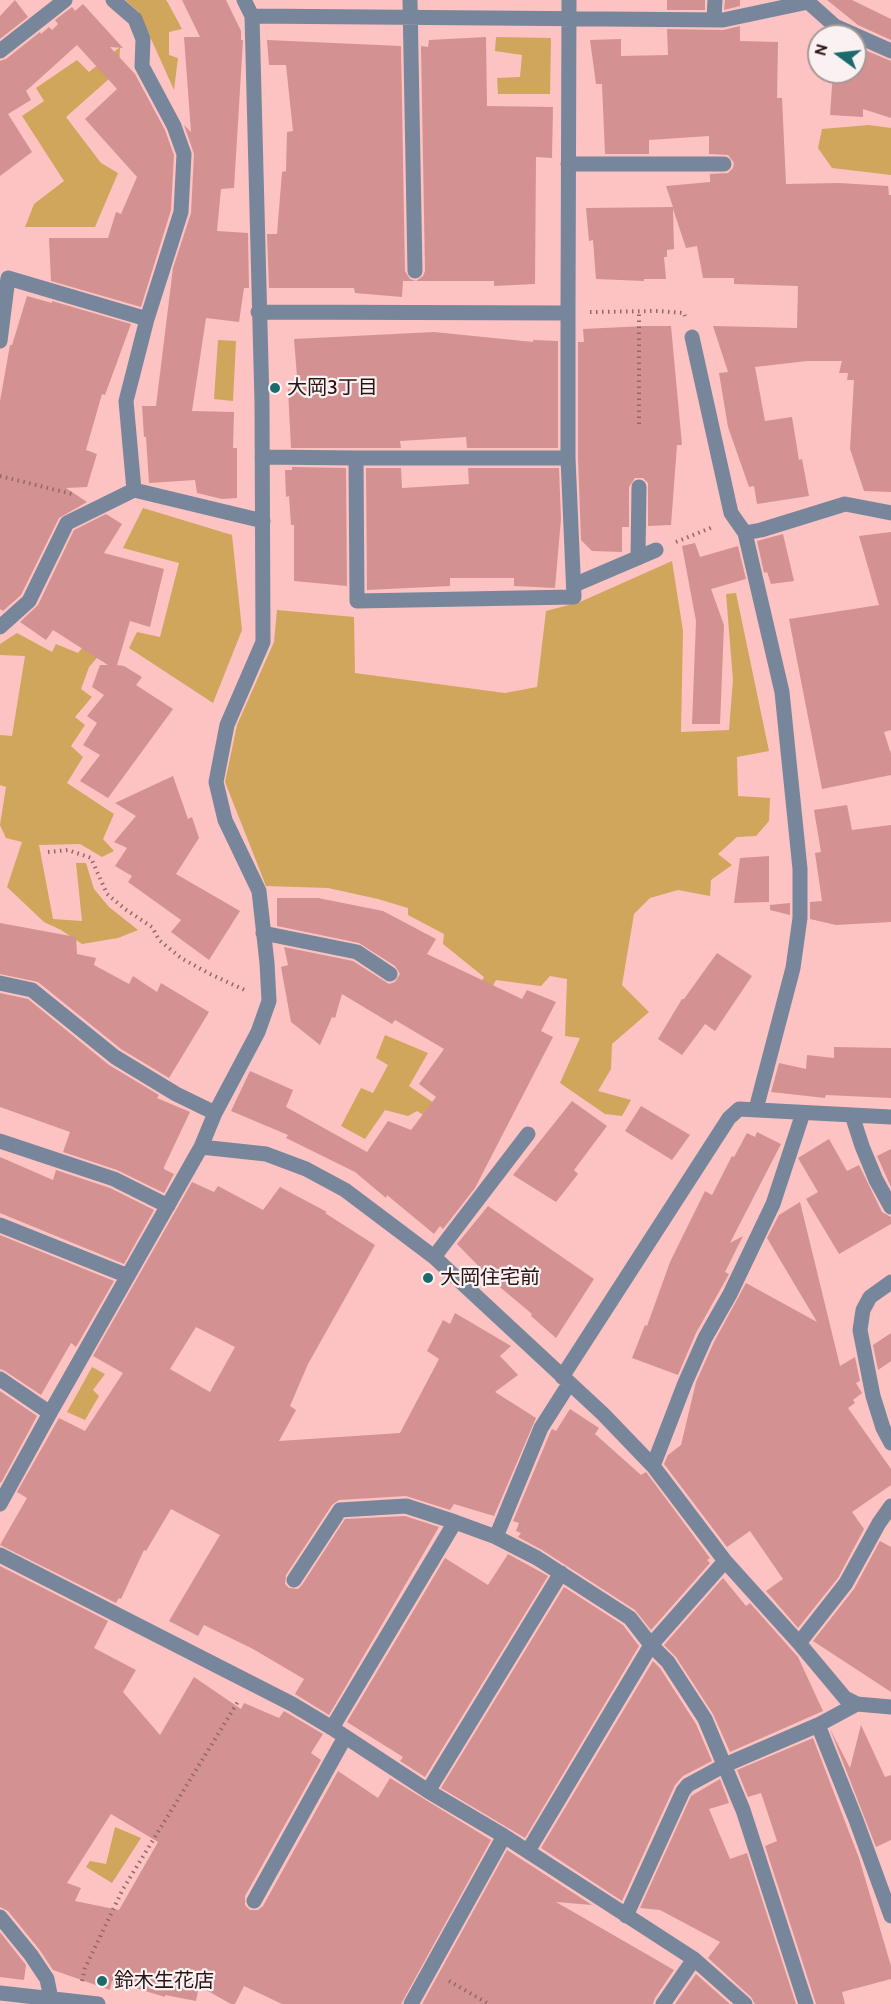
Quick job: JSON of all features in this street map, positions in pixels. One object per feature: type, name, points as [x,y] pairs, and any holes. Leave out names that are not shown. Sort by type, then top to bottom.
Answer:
[{"type":"street","points":[[0,51],[65,0]]},
{"type":"street","points":[[113,0],[135,19],[143,39],[142,66],[174,126],[184,154],[181,212],[147,319],[126,401],[134,489]]},
{"type":"street","points":[[0,1504],[201,1147],[215,1113],[258,1032],[269,1001],[259,891],[225,820],[216,782],[227,725],[263,642],[262,457],[252,16],[244,0]]},
{"type":"street","points":[[410,0],[416,271]]},
{"type":"street","points":[[356,458],[357,601],[574,597],[568,458],[569,0]]},
{"type":"street","points":[[714,20],[715,0]]},
{"type":"street","points":[[252,16],[723,20],[808,2],[835,26],[891,51]]},
{"type":"street","points":[[568,164],[724,164]]},
{"type":"street","points":[[0,341],[8,278],[147,319]]},
{"type":"street","points":[[258,312],[568,313]]},
{"type":"street","points":[[692,337],[731,513],[745,533],[782,692],[800,869],[800,918],[793,968],[756,1109]]},
{"type":"street","points":[[262,457],[568,458]]},
{"type":"street","points":[[638,558],[639,487]]},
{"type":"street","points":[[0,627],[29,601],[67,523],[134,489],[263,521]]},
{"type":"street","points":[[745,533],[845,504],[891,513]]},
{"type":"street","points":[[574,585],[656,550]]},
{"type":"street","points":[[263,933],[357,952],[390,974]]},
{"type":"street","points":[[0,983],[32,990],[115,1057],[176,1094],[215,1113]]},
{"type":"street","points":[[496,1537],[541,1428],[566,1381],[729,1118],[739,1108],[891,1117]]},
{"type":"street","points":[[653,1466],[705,1338],[730,1294],[773,1204],[803,1113]]},
{"type":"street","points":[[852,1115],[869,1163],[891,1207]]},
{"type":"street","points":[[434,1257],[528,1134]]},
{"type":"street","points":[[0,1142],[114,1179],[168,1206]]},
{"type":"street","points":[[201,1147],[266,1154],[306,1168],[345,1190],[434,1257],[603,1414],[653,1466],[725,1562],[799,1643],[845,1698],[857,1704],[891,1707]]},
{"type":"street","points":[[0,1225],[128,1276]]},
{"type":"street","points":[[891,1282],[870,1297],[863,1310],[860,1330],[873,1396],[882,1428],[891,1443]]},
{"type":"street","points":[[0,1379],[50,1413]]},
{"type":"street","points":[[294,1580],[340,1510],[406,1506],[496,1537],[537,1558],[630,1618],[668,1662],[705,1719],[725,1765],[758,1854],[806,2004]]},
{"type":"street","points":[[799,1643],[846,1583],[891,1506]]},
{"type":"street","points":[[332,1728],[455,1522]]},
{"type":"street","points":[[0,1555],[332,1728],[694,1959],[746,2004]]},
{"type":"street","points":[[528,1851],[651,1645],[725,1562]]},
{"type":"street","points":[[428,1791],[561,1573]]},
{"type":"street","points":[[626,1916],[683,1791],[688,1785],[725,1765],[818,1725],[857,1704]]},
{"type":"street","points":[[818,1725],[891,1916]]},
{"type":"street","points":[[254,1900],[345,1737]]},
{"type":"street","points":[[411,2004],[504,1836]]},
{"type":"street","points":[[0,1917],[47,1979],[56,2001]]},
{"type":"street","points":[[663,2004],[694,1959]]},
{"type":"street","points":[[1,1996],[98,2004]]},
{"type":"path","points":[[605,311],[684,313]]},
{"type":"path","points":[[639,311],[639,424]]},
{"type":"path","points":[[0,476],[86,497],[99,507]]},
{"type":"path","points":[[656,550],[720,525]]},
{"type":"path","points":[[48,852],[68,850],[91,858],[107,894],[152,927],[159,940],[181,958],[248,992],[268,995]]},
{"type":"path","points":[[76,2002],[85,1968],[123,1889],[249,1683]]},
{"type":"path","points":[[430,1970],[489,2004]]},
{"type":"shaded area","points":[[125,0],[166,0],[168,3],[182,29],[169,32],[169,55],[178,58],[174,90],[139,12]]},
{"type":"shaded area","points":[[496,37],[551,38],[550,94],[498,94],[497,78],[520,77],[522,55],[495,51]]},
{"type":"shaded area","points":[[120,47],[119,70],[66,117],[101,163],[118,173],[95,227],[25,227],[34,204],[64,181],[22,116],[44,101],[36,88],[77,60],[89,72]]},
{"type":"shaded area","points":[[869,125],[891,128],[891,175],[832,168],[818,148],[822,129]]},
{"type":"shaded area","points":[[218,340],[236,341],[233,401],[214,399]]},
{"type":"shaded area","points":[[143,508],[232,535],[242,630],[213,703],[129,648],[137,632],[160,637],[179,563],[123,548]]},
{"type":"shaded area","points":[[672,561],[683,631],[681,732],[729,730],[733,680],[726,594],[736,593],[769,751],[737,757],[738,796],[770,798],[769,821],[756,836],[737,837],[718,854],[732,865],[711,880],[710,896],[678,890],[650,898],[634,914],[622,985],[649,1012],[612,1044],[611,1069],[598,1091],[631,1100],[622,1116],[605,1114],[560,1083],[580,1038],[565,1036],[567,979],[550,976],[541,986],[496,980],[473,1023],[454,1033],[484,977],[443,944],[444,934],[408,915],[408,908],[328,888],[266,886],[225,782],[237,725],[274,642],[277,610],[354,617],[355,673],[505,693],[537,687],[546,611],[580,602]]},
{"type":"shaded area","points":[[17,633],[52,652],[56,644],[78,653],[87,642],[105,649],[89,667],[81,689],[92,697],[75,717],[85,725],[71,746],[83,757],[67,783],[114,814],[103,839],[114,851],[102,857],[80,844],[39,845],[53,919],[82,921],[76,863],[86,863],[94,889],[109,907],[138,930],[118,938],[82,944],[44,922],[7,887],[22,842],[6,838],[0,825],[6,787],[0,785],[0,735],[12,736],[25,656],[0,655],[0,644]]},
{"type":"shaded area","points":[[385,1035],[428,1053],[409,1086],[447,1112],[438,1124],[417,1111],[408,1116],[385,1110],[365,1139],[341,1126],[361,1088],[373,1093],[388,1065],[376,1058]]},
{"type":"shaded area","points":[[92,1367],[105,1374],[93,1390],[99,1396],[85,1420],[67,1412]]},
{"type":"shaded area","points":[[115,1827],[141,1838],[112,1883],[86,1867],[90,1861],[106,1864]]},
{"type":"building","points":[[15,0],[28,17],[0,39],[0,16]]},
{"type":"building","points":[[182,0],[226,0],[241,31],[241,40],[243,40],[234,188],[221,189],[217,231],[248,233],[249,288],[244,288],[239,322],[206,318],[192,411],[234,412],[233,448],[237,448],[237,498],[222,499],[197,493],[195,480],[149,483],[142,406],[156,406],[173,268],[191,213],[194,154],[184,125],[191,132],[184,37],[200,37]]},
{"type":"building","points":[[667,0],[705,0],[705,10],[667,10]]},
{"type":"building","points":[[725,0],[740,0],[740,6],[724,10]]},
{"type":"building","points":[[827,0],[852,0],[891,19],[891,40],[867,29],[867,24],[857,24]]},
{"type":"building","points":[[83,4],[123,48],[110,47],[135,74],[165,130],[174,155],[171,210],[141,307],[51,281],[49,238],[108,238],[116,212],[121,214],[137,177],[85,119],[117,89],[77,45],[26,91],[31,100],[8,114],[32,152],[0,176],[0,61],[6,59],[40,32],[41,34],[49,27],[52,30],[58,24],[55,20],[72,7],[75,11]]},
{"type":"building","points":[[740,26],[740,41],[778,42],[777,98],[782,98],[786,184],[839,183],[888,186],[889,195],[891,195],[891,492],[864,491],[850,449],[854,380],[847,380],[848,373],[839,373],[842,361],[807,361],[755,367],[765,421],[792,417],[799,460],[802,459],[809,496],[757,504],[754,486],[749,487],[728,427],[719,373],[728,372],[713,326],[797,328],[798,286],[734,284],[734,278],[703,278],[697,246],[686,248],[673,209],[674,249],[667,250],[667,257],[664,257],[666,279],[644,279],[644,281],[596,279],[593,240],[589,241],[586,208],[673,207],[666,186],[710,182],[710,174],[728,173],[734,163],[728,155],[709,154],[709,136],[649,140],[649,154],[605,154],[602,84],[596,84],[590,40],[621,39],[621,56],[668,55],[667,29],[723,30]]},
{"type":"building","points":[[486,37],[487,106],[553,107],[552,158],[536,157],[535,284],[494,286],[494,281],[416,281],[423,276],[425,271],[421,46],[428,47],[429,40]]},
{"type":"building","points":[[267,40],[401,46],[405,271],[410,279],[416,281],[403,281],[402,297],[355,293],[354,288],[269,288],[267,234],[277,234],[282,172],[286,171],[287,132],[293,131],[286,65],[269,65]]},
{"type":"building","points":[[867,51],[891,61],[891,118],[863,109],[863,117],[830,115],[832,84],[867,84]]},
{"type":"building","points":[[27,296],[131,324],[105,395],[102,394],[86,450],[97,454],[87,487],[66,488],[87,502],[59,518],[21,595],[3,611],[0,609],[0,401],[10,345],[12,345]]},
{"type":"building","points":[[671,326],[682,445],[677,445],[671,525],[648,526],[648,483],[643,478],[635,478],[629,487],[629,527],[622,527],[622,552],[592,551],[581,540],[578,342],[584,342],[583,329]]},
{"type":"building","points":[[434,332],[533,342],[533,340],[558,341],[558,448],[467,448],[466,437],[400,441],[401,448],[291,448],[288,389],[298,389],[294,339]]},
{"type":"building","points":[[292,467],[346,468],[347,586],[294,581],[294,525],[291,525],[289,496],[286,497],[285,470],[292,470]]},
{"type":"building","points":[[366,468],[401,468],[402,488],[469,484],[468,468],[559,468],[561,519],[555,588],[514,586],[514,578],[450,578],[450,586],[367,590]]},
{"type":"building","points":[[106,514],[122,524],[104,553],[164,569],[150,627],[130,621],[117,665],[124,666],[142,677],[136,685],[173,709],[108,798],[80,781],[100,755],[83,745],[97,723],[87,716],[104,695],[92,687],[100,665],[108,665],[53,630],[46,640],[20,622],[38,605],[74,530]]},
{"type":"building","points":[[891,532],[891,730],[884,732],[891,754],[891,775],[822,789],[789,619],[879,605],[859,536]]},
{"type":"building","points":[[783,534],[794,581],[771,584],[767,572],[764,573],[757,541]]},
{"type":"building","points":[[695,543],[700,557],[738,546],[746,579],[711,589],[724,625],[720,724],[692,724],[696,621],[682,546]]},
{"type":"building","points":[[173,776],[188,819],[192,817],[199,838],[176,874],[240,911],[209,960],[171,932],[181,920],[128,882],[132,876],[115,866],[127,848],[114,842],[136,816],[115,803]]},
{"type":"building","points":[[847,805],[852,830],[891,825],[891,922],[836,925],[810,919],[810,902],[822,901],[815,853],[821,852],[814,810]]},
{"type":"building","points":[[769,856],[769,902],[734,903],[740,858]]},
{"type":"building","points":[[277,898],[318,898],[383,911],[436,939],[427,954],[522,999],[527,990],[556,1002],[541,1031],[553,1037],[475,1188],[443,1229],[440,1226],[434,1234],[355,1172],[286,1138],[288,1135],[231,1111],[250,1071],[293,1090],[286,1107],[367,1152],[388,1121],[411,1130],[436,1097],[419,1084],[444,1049],[395,1020],[392,1024],[342,994],[335,1018],[332,1017],[320,1045],[291,1022],[281,967],[288,965],[284,947],[353,961],[389,984],[395,982],[400,974],[395,966],[359,943],[277,926]]},
{"type":"building","points":[[790,903],[790,915],[770,910],[770,905]]},
{"type":"building","points":[[0,923],[76,937],[77,954],[96,958],[94,965],[129,984],[133,976],[157,992],[161,983],[209,1012],[169,1078],[121,1049],[38,982],[0,974]]},
{"type":"building","points":[[717,953],[752,976],[715,1031],[705,1024],[682,1055],[658,1039],[682,999]]},
{"type":"building","points":[[0,993],[28,999],[109,1065],[159,1095],[157,1098],[190,1112],[164,1167],[174,1174],[164,1193],[117,1170],[63,1152],[70,1132],[0,1107]]},
{"type":"building","points":[[834,1047],[891,1048],[891,1098],[826,1095],[825,1098],[771,1092],[779,1063],[806,1069],[807,1055],[834,1058]]},
{"type":"building","points":[[572,1101],[607,1126],[574,1170],[578,1174],[556,1202],[513,1175]]},
{"type":"building","points":[[641,1106],[690,1135],[672,1160],[625,1131]]},
{"type":"building","points":[[757,1132],[781,1144],[730,1243],[743,1236],[725,1272],[729,1274],[696,1333],[678,1375],[632,1358],[645,1325],[647,1326],[670,1262],[705,1191],[712,1195],[747,1133],[755,1137]]},
{"type":"building","points":[[829,1139],[847,1171],[859,1165],[882,1212],[891,1217],[891,1224],[839,1254],[806,1199],[818,1192],[798,1158]]},
{"type":"building","points":[[891,1149],[891,1187],[877,1156]]},
{"type":"building","points":[[0,1157],[53,1180],[56,1170],[110,1188],[154,1210],[124,1264],[0,1213]]},
{"type":"building","points":[[192,1182],[214,1192],[218,1186],[263,1210],[280,1187],[327,1212],[325,1213],[375,1245],[308,1364],[290,1406],[296,1410],[279,1441],[400,1433],[439,1359],[427,1351],[443,1320],[450,1324],[455,1313],[511,1346],[500,1356],[518,1375],[495,1392],[536,1418],[494,1516],[454,1504],[450,1510],[406,1496],[339,1500],[332,1505],[286,1575],[285,1584],[289,1588],[298,1589],[302,1585],[345,1519],[405,1516],[439,1527],[329,1715],[295,1694],[304,1679],[253,1649],[204,1625],[198,1636],[169,1621],[220,1535],[171,1509],[146,1551],[144,1550],[121,1599],[119,1598],[116,1603],[0,1545],[27,1498],[17,1492],[59,1418],[85,1431],[123,1373],[93,1356]],"holes":[[[196,1327],[235,1347],[210,1392],[170,1369]]]},
{"type":"building","points":[[800,1202],[840,1366],[855,1357],[860,1381],[856,1383],[862,1393],[853,1400],[855,1403],[848,1408],[891,1469],[891,1485],[852,1512],[864,1529],[838,1578],[798,1628],[766,1591],[783,1579],[750,1531],[727,1547],[664,1464],[668,1455],[681,1445],[696,1382],[714,1342],[746,1283],[817,1322],[767,1238],[779,1215]]},
{"type":"building","points":[[488,1206],[594,1279],[556,1338],[495,1283],[457,1244]]},
{"type":"building","points":[[0,1235],[114,1281],[76,1347],[71,1343],[41,1395],[0,1369]]},
{"type":"building","points":[[891,1333],[891,1361],[878,1370],[873,1345]]},
{"type":"building","points":[[0,1391],[37,1416],[1,1483],[0,1482]]},
{"type":"building","points":[[570,1409],[599,1428],[595,1434],[641,1475],[646,1472],[710,1558],[707,1560],[710,1563],[651,1630],[635,1610],[518,1537],[521,1533],[516,1531],[519,1523],[513,1521],[552,1429],[556,1431]]},
{"type":"building","points":[[880,1541],[891,1547],[891,1692],[813,1641],[854,1589]]},
{"type":"building","points":[[508,1554],[548,1576],[425,1777],[400,1761],[403,1757],[347,1722],[445,1558],[488,1585]]},
{"type":"building","points":[[0,1566],[108,1621],[94,1648],[136,1670],[123,1692],[160,1735],[194,1677],[241,1709],[244,1703],[279,1718],[284,1711],[323,1734],[311,1753],[321,1760],[245,1896],[245,1905],[250,1910],[258,1910],[263,1906],[338,1771],[378,1798],[390,1778],[491,1840],[401,2004],[282,2004],[244,1986],[235,2004],[199,1986],[196,2001],[165,1995],[165,1997],[112,1981],[110,1990],[53,1970],[8,1911],[0,1907]],"holes":[[[111,1814],[158,1842],[119,1910],[75,1901],[81,1888],[67,1883]]]},
{"type":"building","points":[[723,1578],[746,1606],[750,1603],[798,1657],[823,1711],[730,1752],[713,1714],[676,1657],[664,1645]]},
{"type":"building","points":[[564,1587],[623,1625],[639,1646],[525,1838],[441,1788]]},
{"type":"building","points":[[653,1661],[660,1668],[696,1724],[712,1761],[683,1776],[675,1785],[622,1901],[541,1848]]},
{"type":"building","points":[[861,1725],[885,1777],[891,1775],[891,1840],[876,1847],[830,1729],[850,1768]]},
{"type":"building","points":[[813,1738],[859,1858],[891,1966],[891,1979],[842,1992],[845,2004],[816,2004],[765,1846],[777,1841],[761,1793],[748,1797],[737,1770]]},
{"type":"building","points":[[720,1779],[729,1803],[709,1809],[730,1859],[747,1853],[796,2004],[755,2004],[751,1997],[708,1958],[720,1942],[660,1910],[640,1908],[691,1796]]},
{"type":"building","points":[[507,1850],[592,1905],[556,1902],[674,1970],[653,2004],[422,2004]]},
{"type":"building","points":[[0,1932],[26,1965],[24,1980],[0,1977]]},
{"type":"building","points":[[696,1974],[730,2004],[675,2004]]},
{"type":"place","name":"大岡3丁目","points":[[275,388]]},
{"type":"place","name":"大岡住宅前","points":[[428,1278]]},
{"type":"place","name":"鈴木生花店","points":[[102,1981]]}]
